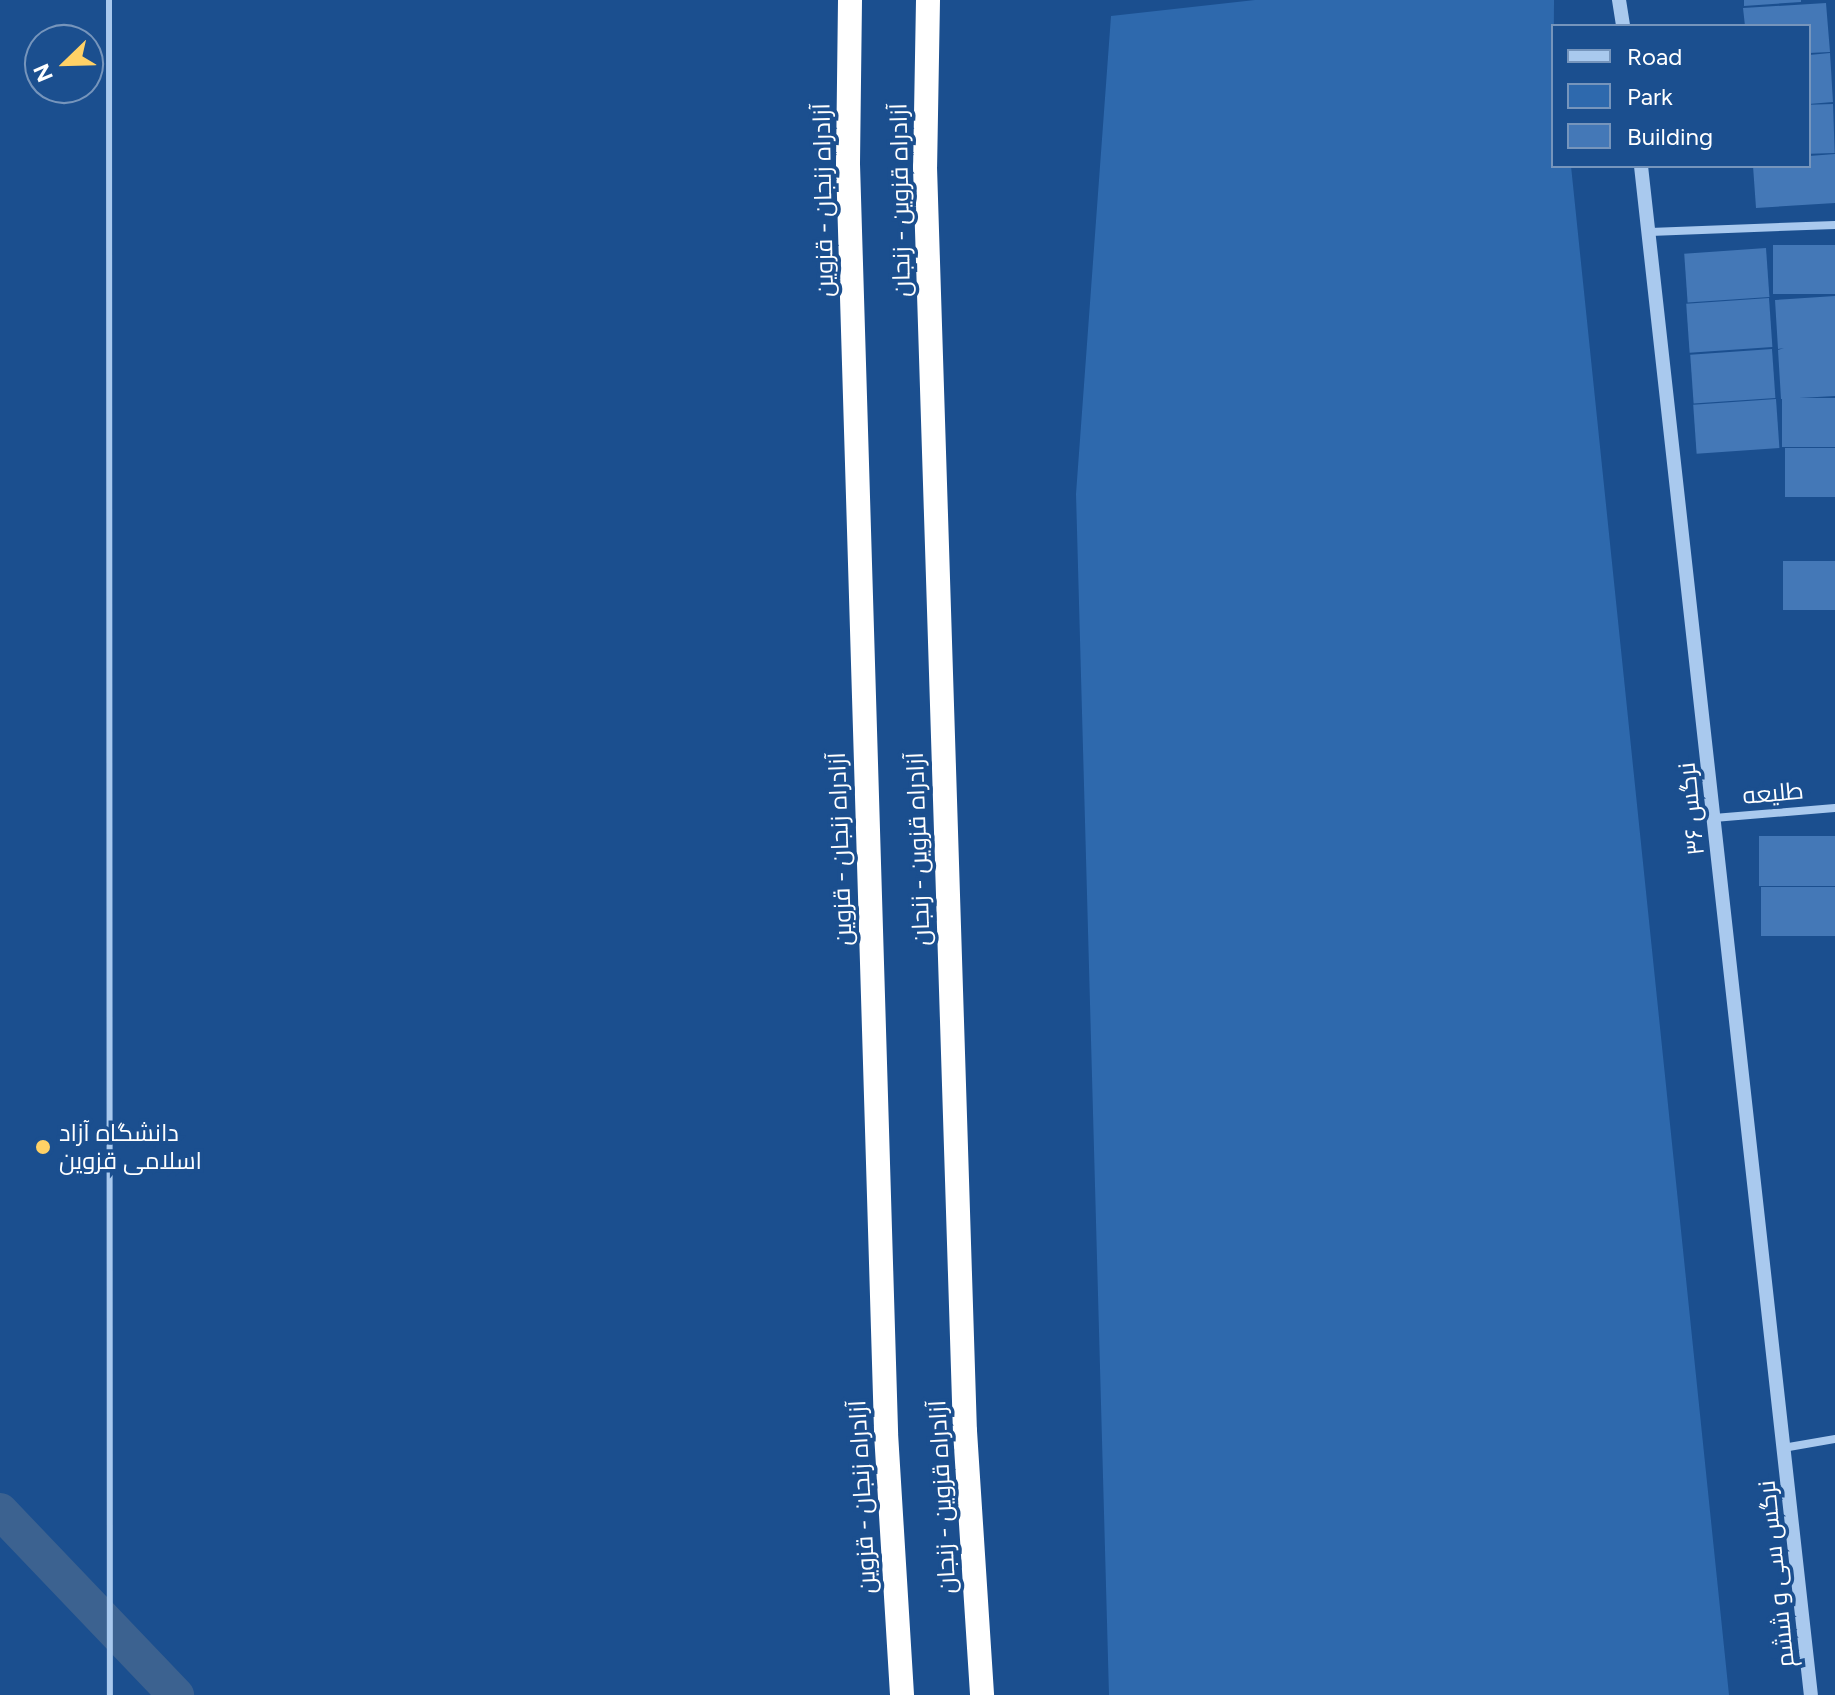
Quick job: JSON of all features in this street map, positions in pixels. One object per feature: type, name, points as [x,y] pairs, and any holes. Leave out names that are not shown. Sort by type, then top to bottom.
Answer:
[{"type":"highway","name":"آزادراه زنجان - قزوین","points":[[850,0],[848,164],[885,1401],[902,1695]]},
{"type":"highway","name":"آزادراه قزوین - زنجان","points":[[928,0],[925,167],[964,1416],[982,1695]]},
{"type":"street","points":[[1619,0],[1623,24]]},
{"type":"street","name":"نرگس ۳۶","points":[[1641,168],[1783,1448]]},
{"type":"street","points":[[1650,232],[1835,225]]},
{"type":"street","name":"طلیعه","points":[[1714,818],[1835,808]]},
{"type":"street","points":[[1783,1448],[1835,1439]]},
{"type":"street","name":"نرگس سی و ششم","points":[[1783,1448],[1811,1695]]},
{"type":"lane","points":[[109,0],[107,1608],[110,1695]]},
{"type":"green space","points":[[1255,0],[1554,0],[1554,24],[1551,24],[1551,168],[1571,168],[1729,1695],[1109,1695],[1076,494],[1111,16]]},
{"type":"building","points":[[1744,0],[1801,0],[1801,2],[1744,6]]},
{"type":"building","points":[[1826,3],[1830,52],[1811,53],[1811,24],[1745,24],[1743,8]]},
{"type":"building","points":[[1830,53],[1833,102],[1811,104],[1811,55]]},
{"type":"building","points":[[1833,104],[1835,153],[1811,154],[1811,105]]},
{"type":"building","points":[[1835,154],[1835,203],[1756,208],[1753,168],[1811,168],[1811,156]]},
{"type":"building","points":[[1773,245],[1835,245],[1835,294],[1773,294]]},
{"type":"building","points":[[1766,248],[1769,297],[1688,303],[1684,254]]},
{"type":"building","points":[[1835,296],[1835,396],[1781,399],[1778,350],[1784,348],[1778,349],[1775,300]]},
{"type":"building","points":[[1769,298],[1772,347],[1690,353],[1686,304]]},
{"type":"building","points":[[1772,349],[1775,398],[1694,404],[1690,355]]},
{"type":"building","points":[[1782,398],[1835,398],[1835,447],[1782,447]]},
{"type":"building","points":[[1776,399],[1779,448],[1697,454],[1693,405]]},
{"type":"building","points":[[1785,448],[1835,448],[1835,497],[1785,497]]},
{"type":"building","points":[[1783,561],[1835,561],[1835,610],[1783,610]]},
{"type":"building","points":[[1759,836],[1835,836],[1835,886],[1759,886]]},
{"type":"building","points":[[1761,887],[1835,887],[1835,936],[1761,936]]},
{"type":"waterway","points":[[0,1511],[176,1695]]},
{"type":"place","name":"دانشگاه آزاد اسلامی قزوین","points":[[43,1147]]}]
